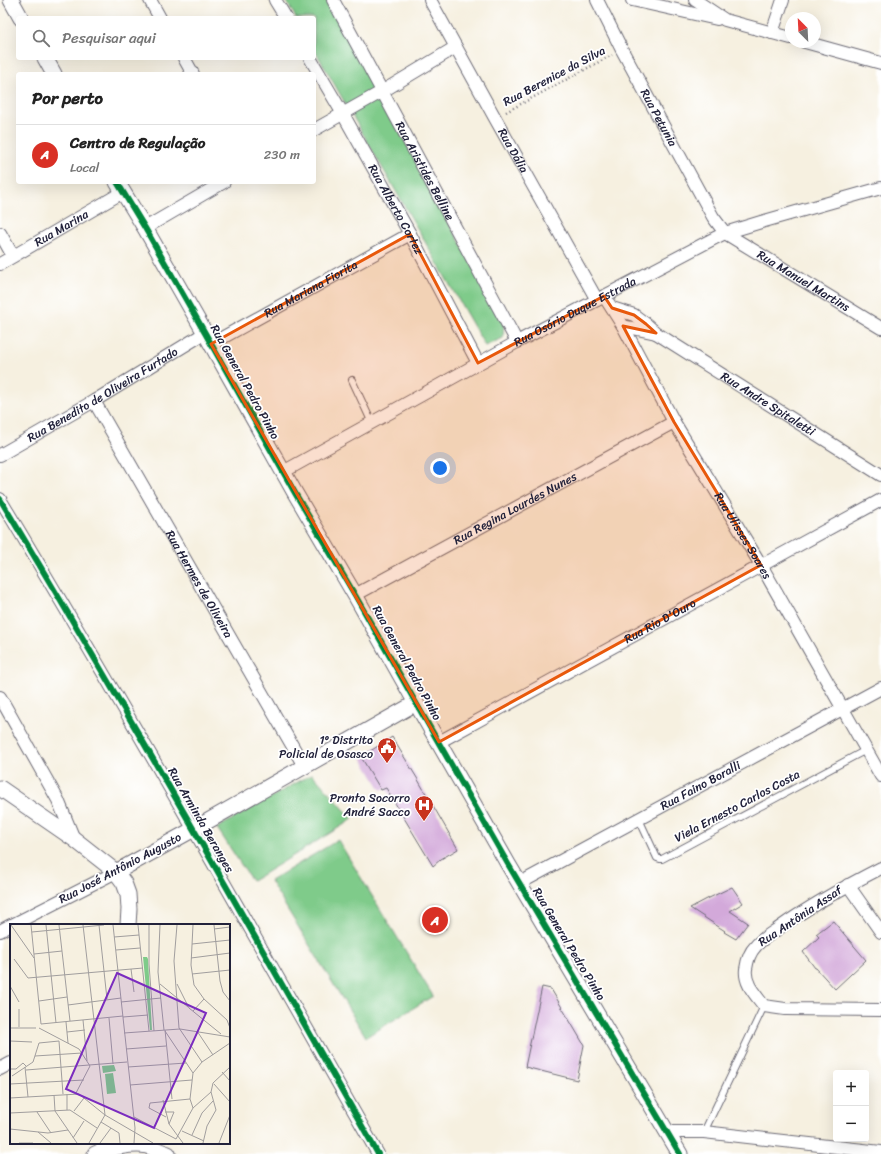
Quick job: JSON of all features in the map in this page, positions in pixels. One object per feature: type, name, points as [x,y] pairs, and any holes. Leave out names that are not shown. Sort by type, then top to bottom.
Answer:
[{"type":"street","points":[[11,0],[20,16]]},
{"type":"street","points":[[150,0],[159,16]]},
{"type":"street","points":[[275,0],[285,16]]},
{"type":"street","name":"Rua Aristides Belline","points":[[334,0],[517,342]]},
{"type":"street","name":"Rua Dália","points":[[430,0],[494,118],[600,298]]},
{"type":"street","name":"Rua Petunia","points":[[597,0],[622,50],[713,216],[726,233]]},
{"type":"street","points":[[632,0],[725,20],[785,36]]},
{"type":"street","points":[[694,0],[725,20]]},
{"type":"street","points":[[772,33],[783,0]]},
{"type":"street","points":[[821,46],[881,63]]},
{"type":"street","points":[[316,129],[456,47]]},
{"type":"street","points":[[46,60],[53,72]]},
{"type":"street","points":[[185,60],[192,72]]},
{"type":"street","name":"Rua Alberto Cortez","points":[[311,60],[410,234],[478,363]]},
{"type":"street","points":[[145,228],[221,184]]},
{"type":"street","name":"Rua General Pedro Pinho","points":[[120,187],[208,338],[283,472],[355,594],[492,836],[680,1154]]},
{"type":"street","name":"Rua Marina","points":[[0,264],[120,187]]},
{"type":"street","name":"Rua Osório Duque Estrada","points":[[283,472],[478,363],[726,233],[881,188]]},
{"type":"street","points":[[0,233],[13,256]]},
{"type":"street","name":"Rua Manuel Martins","points":[[726,233],[881,328]]},
{"type":"street","name":"Rua Mariana Fiorita","points":[[208,338],[410,234]]},
{"type":"street","name":"Rua Ulisses Soares","points":[[600,298],[612,308],[623,326],[674,422],[761,566],[881,776]]},
{"type":"street","name":"Rua Andre Spitaletti","points":[[612,308],[634,314],[656,333],[881,475]]},
{"type":"street","name":"Rua Andre Spitaletti","points":[[623,326],[656,333]]},
{"type":"street","name":"Rua Benedito de Oliveira Furtado","points":[[0,455],[208,338]]},
{"type":"street","name":"Rua Hermes de Oliveira","points":[[94,401],[304,766]]},
{"type":"street","name":"Rua Regina Lourdes Nunes","points":[[355,594],[674,422]]},
{"type":"street","name":"Rua Arminda Beranges","points":[[0,499],[194,830],[378,1154]]},
{"type":"street","name":"Rua Rio D'Ouro","points":[[439,742],[881,500]]},
{"type":"street","name":"Rua Faino Boralli","points":[[520,883],[881,688]]},
{"type":"street","points":[[0,697],[58,800],[74,839]]},
{"type":"street","name":"Rua José Antônio Augusto","points":[[13,924],[116,872],[194,830],[304,766],[416,704]]},
{"type":"street","points":[[3,792],[74,839],[116,872],[124,883],[128,894],[128,924]]},
{"type":"street","name":"Rua Antônia Assaf","points":[[764,1006],[747,982],[746,970],[749,956],[755,947],[823,899],[881,868]]},
{"type":"street","points":[[848,885],[881,932]]},
{"type":"street","name":"Rua José Antônio Augusto","points":[[0,931],[10,926]]},
{"type":"street","points":[[764,1006],[793,1009],[881,1010]]},
{"type":"street","points":[[0,1069],[10,1064]]},
{"type":"street","points":[[667,1132],[704,1132],[881,1152]]},
{"type":"street","points":[[99,1150],[131,1145],[148,1146],[168,1154]]},
{"type":"lane","points":[[352,380],[372,423]]},
{"type":"lane","name":"Viela Ernesto Carlos Costa","points":[[639,819],[657,858],[662,859],[866,750]]},
{"type":"lane","points":[[704,1132],[764,1006]]},
{"type":"highlighted area","points":[[410,234],[478,363],[604,296],[612,308],[634,315],[656,333],[623,326],[674,422],[761,565],[439,742],[211,344]]},
{"type":"green space","points":[[286,0],[328,0],[504,323],[503,338],[485,346],[316,52],[316,16],[295,16]]},
{"type":"green space","points":[[312,774],[353,819],[252,881],[217,828]]},
{"type":"green space","points":[[338,840],[433,996],[366,1037],[270,881]]},
{"type":"building","name":"Pronto Socorro André Sacco","points":[[392,737],[458,849],[441,859],[433,866],[386,788],[381,790],[361,757]]},
{"type":"building","points":[[732,887],[743,903],[730,911],[748,923],[736,939],[690,908]]},
{"type":"building","points":[[435,907],[446,928],[435,933],[425,912]]},
{"type":"building","points":[[833,921],[866,960],[835,989],[815,968],[803,952],[819,937],[816,934]]},
{"type":"building","points":[[542,987],[551,989],[584,1045],[577,1080],[525,1067]]},
{"type":"cycle path","points":[[118,184],[145,228],[508,864],[680,1154]]},
{"type":"cycle path","points":[[0,499],[144,743],[378,1154]]},
{"type":"place","name":"1º Distrito Policial de Osasco","points":[[387,764]]},
{"type":"place","name":"Pronto Socorro André Sacco","points":[[424,822]]},
{"type":"place","name":"Centro de Regulação","points":[[435,920]]}]
